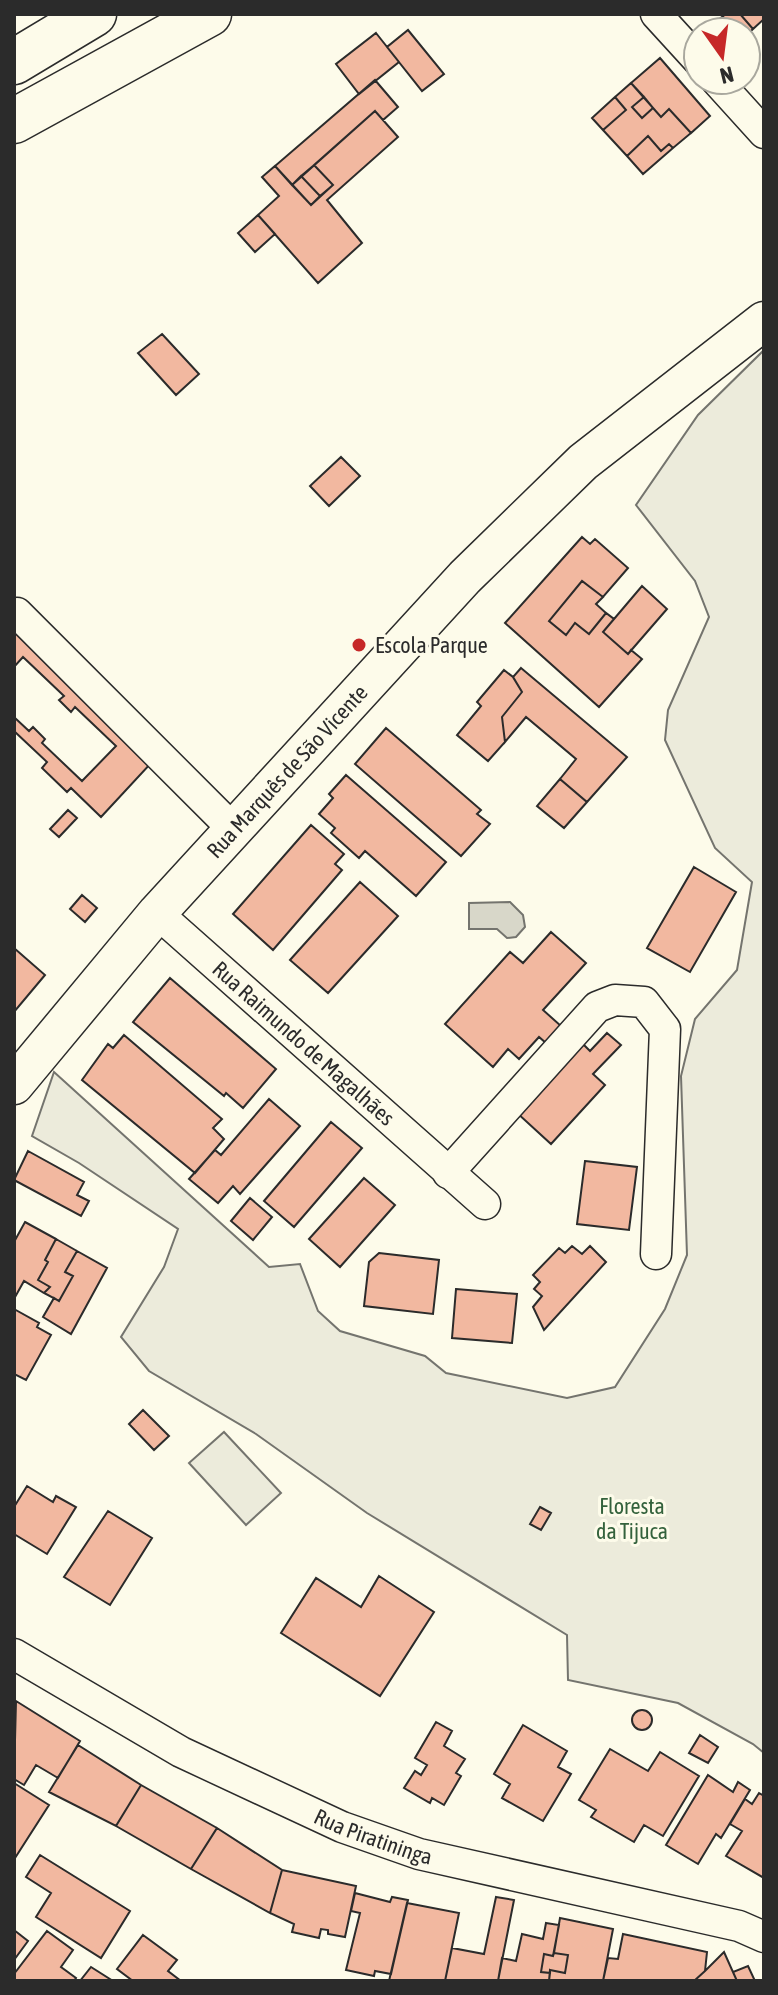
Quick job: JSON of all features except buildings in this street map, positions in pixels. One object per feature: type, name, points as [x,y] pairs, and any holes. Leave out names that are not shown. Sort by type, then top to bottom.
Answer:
[{"type":"highway","points":[[14,62],[94,14]]},
{"type":"highway","points":[[14,121],[209,14]]},
{"type":"street","points":[[656,14],[682,42]]},
{"type":"street","points":[[730,96],[764,133]]},
{"type":"street","name":"Rua Marquês de São Vicente","points":[[14,1085],[157,913],[486,556],[583,462],[749,345],[764,321]]},
{"type":"street","points":[[17,613],[233,829]]},
{"type":"street","name":"Rua Raimundo de Magalhães","points":[[157,913],[485,1204]]},
{"type":"street","points":[[448,1173],[597,1007],[615,1000],[644,1002],[665,1029],[656,1254]]},
{"type":"street","name":"Rua Piratininga","points":[[14,1654],[181,1752],[342,1827],[419,1854],[739,1926],[764,1937]]},
{"type":"green space","name":"Floresta da Tijuca","points":[[764,350],[764,1753],[678,1703],[568,1680],[567,1635],[367,1513],[256,1434],[149,1371],[121,1337],[164,1267],[178,1229],[79,1163],[32,1136],[54,1072],[269,1267],[300,1264],[318,1311],[340,1331],[425,1356],[446,1373],[567,1398],[615,1387],[665,1309],[687,1255],[681,1076],[695,1019],[737,970],[752,882],[715,848],[665,740],[668,710],[709,617],[695,581],[636,505],[698,415]]},
{"type":"green space","points":[[224,1432],[281,1493],[246,1525],[189,1463]]},
{"type":"shaded area","points":[[510,902],[523,915],[525,927],[516,937],[507,938],[497,929],[469,929],[469,903]]},
{"type":"place","name":"Escola Parque","points":[[359,645]]}]
